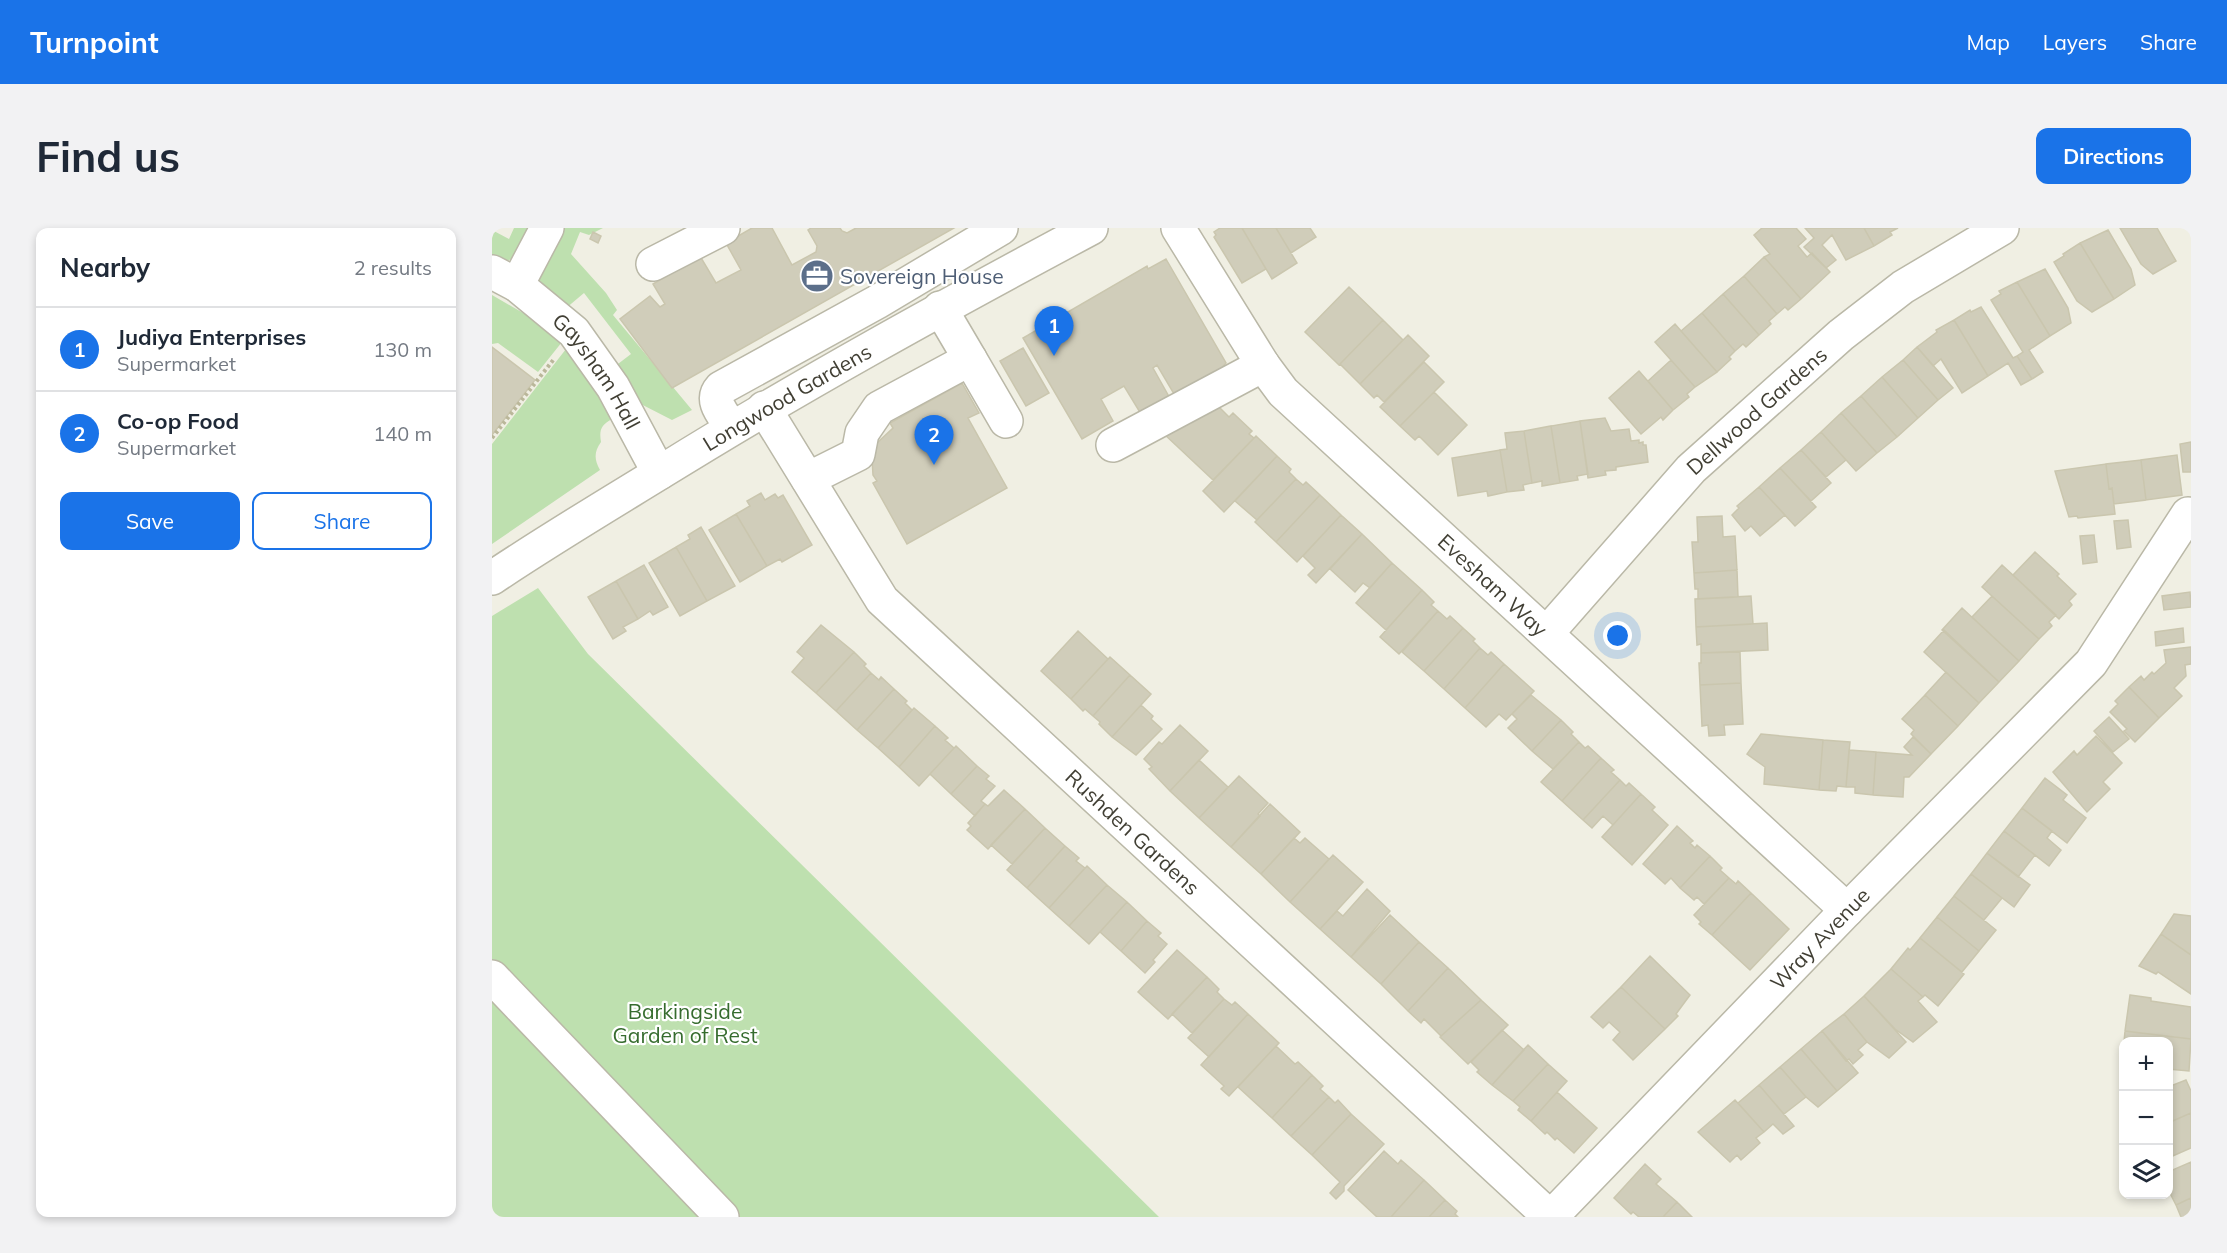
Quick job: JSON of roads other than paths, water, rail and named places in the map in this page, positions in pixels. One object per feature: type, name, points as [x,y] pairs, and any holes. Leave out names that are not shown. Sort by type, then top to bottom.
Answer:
[{"type":"street","name":"Gaysham Hall","points":[[547,228],[505,279],[574,332],[613,387],[659,473]]},
{"type":"street","points":[[653,264],[723,228]]},
{"type":"street","points":[[732,428],[715,402],[716,393],[721,388],[877,302],[1001,228]]},
{"type":"street","name":"Longwood Gardens","points":[[492,578],[551,538],[764,408],[940,308],[1091,228]]},
{"type":"street","name":"Evesham Way","points":[[1178,228],[1263,365],[1283,392],[1847,910]]},
{"type":"street","name":"Dellwood Gardens","points":[[1547,633],[1691,469],[1841,335],[1903,287],[2002,228]]},
{"type":"street","points":[[940,308],[1006,421]]},
{"type":"street","points":[[808,479],[858,454],[862,433],[879,408],[970,359]]},
{"type":"street","points":[[1113,445],[1263,365]]},
{"type":"street","name":"Rushden Gardens","points":[[764,408],[882,600],[1551,1217]]},
{"type":"street","name":"Wray Avenue","points":[[1551,1217],[1847,910],[2091,663],[2188,514]]},
{"type":"street","points":[[492,977],[722,1217]]},
{"type":"place","name":"Sovereign House","points":[[817,276]]},
{"type":"place","name":"Judiya Enterprises","points":[[1054,356]]},
{"type":"place","name":"Co-op Food","points":[[934,465]]},
{"type":"park label","name":"Barkingside Garden of Rest","points":[[685,1023]]}]
